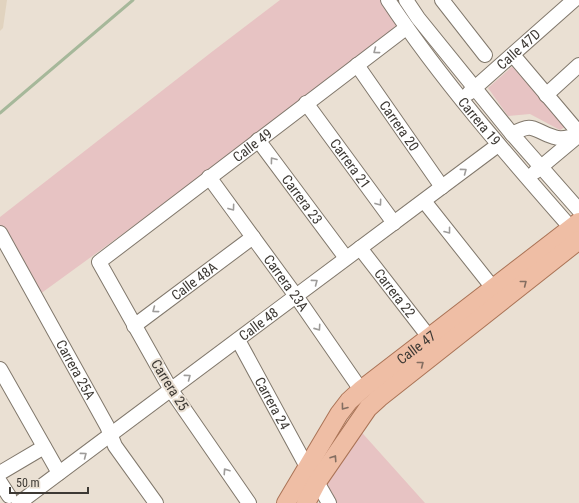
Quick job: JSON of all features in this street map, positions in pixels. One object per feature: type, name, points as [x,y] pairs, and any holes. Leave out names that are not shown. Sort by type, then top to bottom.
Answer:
[{"type":"main road","name":"Calle 47","points":[[306,503],[318,482],[368,408],[439,336],[493,288],[577,232]]},
{"type":"main road","name":"Calle 47","points":[[286,503],[339,414],[349,401],[361,390],[439,336],[577,232]]},
{"type":"street","name":"Carrera 19","points":[[388,0],[406,28],[498,145],[577,232]]},
{"type":"street","name":"Carrera 19","points":[[406,0],[418,18],[512,134],[579,210]]},
{"type":"street","points":[[442,0],[485,55]]},
{"type":"street","name":"Calle 47D","points":[[462,99],[574,0]]},
{"type":"street","name":"Calle 49","points":[[99,262],[406,28]]},
{"type":"street","points":[[513,55],[579,134]]},
{"type":"street","name":"Carrera 20","points":[[357,65],[442,187]]},
{"type":"street","points":[[546,95],[579,65]]},
{"type":"street","name":"Carrera 21","points":[[306,103],[394,223]]},
{"type":"street","points":[[512,134],[523,127],[531,127],[554,138],[566,138],[579,134]]},
{"type":"street","points":[[528,178],[579,134]]},
{"type":"street","name":"Carrera 23","points":[[258,140],[346,258]]},
{"type":"street","name":"Calle 48","points":[[18,501],[59,474],[498,145]]},
{"type":"street","name":"Carrera 23A","points":[[209,177],[296,296],[361,390]]},
{"type":"street","points":[[424,201],[493,288]]},
{"type":"street","name":"Carrera 25A","points":[[0,233],[107,426],[115,446],[154,502]]},
{"type":"street","name":"Calle 48A","points":[[134,326],[253,237]]},
{"type":"street","name":"Carrera 22","points":[[360,248],[439,336]]},
{"type":"street","name":"Carrera 25","points":[[99,262],[171,390],[248,503]]},
{"type":"street","name":"Carrera 24","points":[[238,340],[307,467]]},
{"type":"street","points":[[0,369],[59,474]]},
{"type":"street","points":[[0,473],[44,447]]},
{"type":"street","points":[[0,482],[18,501]]},
{"type":"street","points":[[318,482],[329,503]]},
{"type":"shaded area","points":[[0,0],[7,0],[3,28],[0,31]]},
{"type":"shaded area","points":[[280,0],[388,0],[406,28],[36,297],[0,233],[0,217]]},
{"type":"shaded area","points":[[514,65],[565,127],[560,130],[530,114],[508,116],[488,88]]},
{"type":"shaded area","points":[[356,426],[425,503],[329,503],[317,482]]},
{"type":"waterway","points":[[0,113],[133,0]]}]
